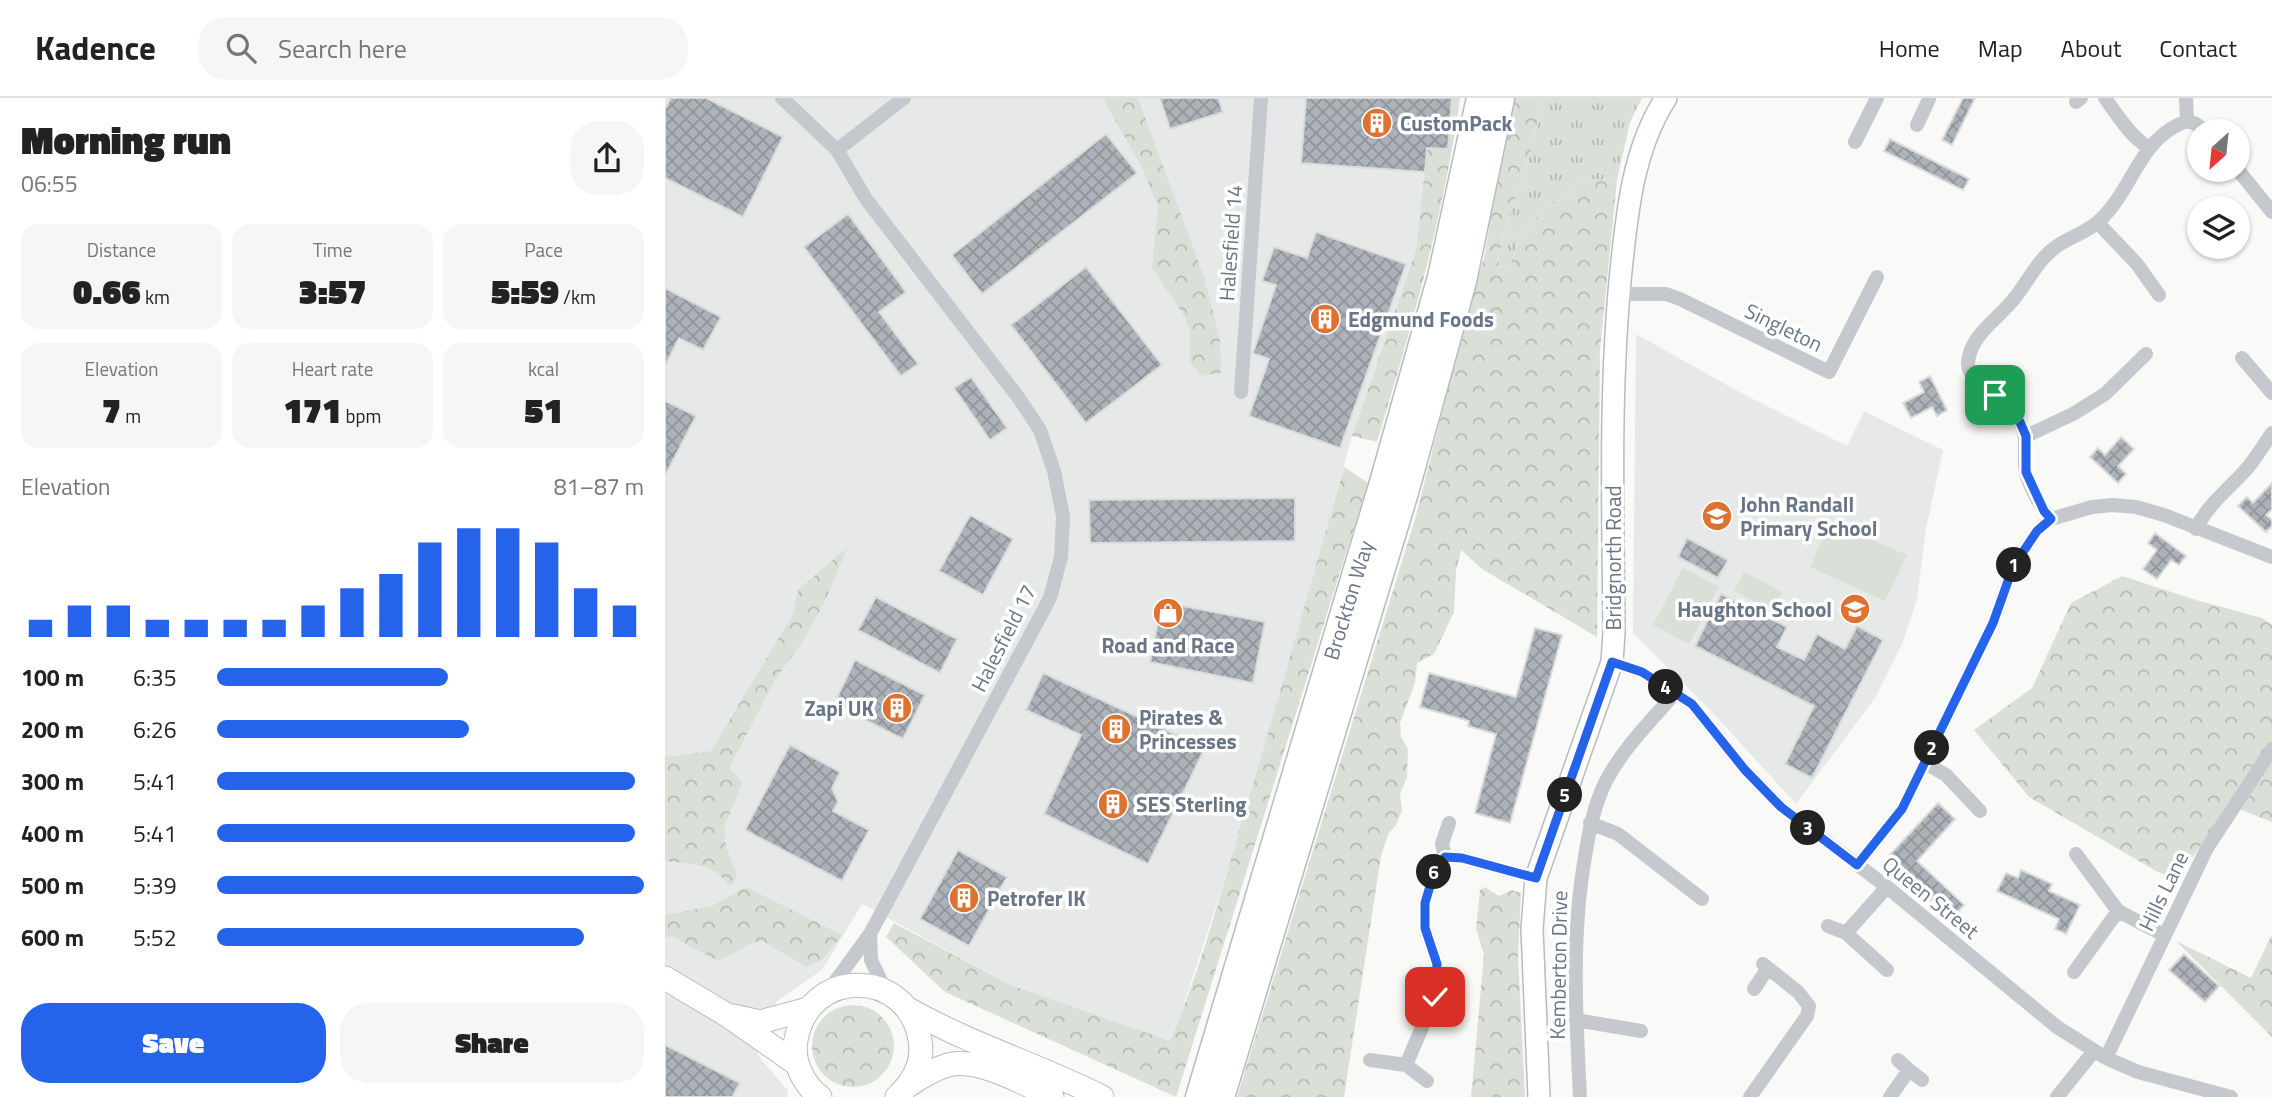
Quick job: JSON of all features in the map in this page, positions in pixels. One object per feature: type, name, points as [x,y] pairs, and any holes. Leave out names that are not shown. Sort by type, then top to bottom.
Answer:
[{"type":"highway","name":"Brockton Way","points":[[1207,1095],[1441,276],[1480,98]]},
{"type":"highway","name":"Brockton Way","points":[[1207,1095],[1406,489],[1463,281],[1501,98]]},
{"type":"main road","points":[[665,978],[727,1015],[807,1085]]},
{"type":"main road","points":[[807,1085],[795,1045],[799,1026],[808,1009],[827,992],[846,986],[867,985],[886,991],[908,1009],[941,1028],[1070,1081],[1102,1097]]},
{"type":"main road","points":[[727,1015],[760,1022],[808,1009]]},
{"type":"main road","points":[[903,1091],[918,1067],[921,1047],[918,1027],[908,1009]]},
{"type":"main road","points":[[903,1091],[929,1073],[950,1064],[965,1064],[983,1067],[1052,1097]]},
{"type":"street","name":"Halesfield 17","points":[[782,98],[837,150],[866,199],[1018,397],[1040,430],[1054,471],[1063,516],[1061,557],[1049,598],[870,934],[827,992]]},
{"type":"street","points":[[837,150],[904,98]]},
{"type":"street","name":"Halesfield 14","points":[[1241,391],[1261,98]]},
{"type":"street","name":"Bridgnorth Road","points":[[1539,1097],[1532,929],[1536,878],[1612,662],[1612,389],[1619,294],[1626,221],[1637,160],[1654,116],[1666,98]]},
{"type":"street","points":[[1855,142],[1877,98]]},
{"type":"street","points":[[1917,125],[1928,98]]},
{"type":"street","points":[[2105,98],[2125,126],[2148,148]]},
{"type":"street","points":[[2051,519],[2044,511],[2026,472],[2026,436],[2020,422],[2012,411],[1972,378],[1968,369],[1971,352],[1988,324],[2012,302],[2047,254],[2056,246],[2098,223],[2125,188],[2148,148],[2166,130],[2187,121],[2186,98]]},
{"type":"street","points":[[2248,182],[2272,212]]},
{"type":"street","points":[[2098,223],[2137,264],[2159,295]]},
{"type":"street","name":"Singleton","points":[[1619,294],[1666,294],[1680,299],[1829,372],[1877,277]]},
{"type":"street","points":[[2026,436],[2073,414],[2105,394],[2146,354]]},
{"type":"street","points":[[2242,358],[2272,393]]},
{"type":"street","points":[[2196,529],[2202,516],[2229,485],[2241,476],[2272,433]]},
{"type":"street","points":[[1857,865],[1902,809],[1993,623],[2013,567],[2037,531],[2051,519],[2074,511],[2112,505],[2145,510],[2272,557]]},
{"type":"street","name":"Queen Street","points":[[1612,662],[1642,672],[1692,704],[1745,770],[1781,807],[1887,887],[2057,1027],[2100,1055],[2137,1072],[2224,1096]]},
{"type":"street","name":"Kemberton Drive","points":[[1580,1097],[1576,1020],[1577,899],[1590,823],[1606,782],[1626,748],[1675,693]]},
{"type":"street","name":"Hills Lane","points":[[2057,1097],[2100,1055],[2207,848],[2272,750]]},
{"type":"street","points":[[1925,763],[1946,775],[1980,811]]},
{"type":"street","points":[[1445,857],[1442,844],[1449,823]]},
{"type":"street","points":[[1590,823],[1618,834],[1702,899]]},
{"type":"street","points":[[2076,854],[2118,911],[2164,935]]},
{"type":"street","points":[[1445,857],[1462,858],[1536,878]]},
{"type":"street","points":[[1406,1065],[1435,997],[1437,964],[1425,928],[1425,903],[1435,869],[1445,857]]},
{"type":"street","points":[[1846,933],[1887,887]]},
{"type":"street","points":[[2074,972],[2118,911]]},
{"type":"street","points":[[1828,926],[1846,933],[1887,970]]},
{"type":"street","points":[[870,934],[871,960],[886,991]]},
{"type":"street","points":[[1750,1097],[1807,1016],[1809,1006],[1798,992],[1766,966],[1754,989]]},
{"type":"street","points":[[1576,1020],[1641,1031]]},
{"type":"street","points":[[1370,1060],[1406,1065],[1427,1081]]},
{"type":"street","points":[[1890,1097],[1904,1065],[1922,1080]]},
{"type":"shaded area","points":[[665,98],[1452,98],[1448,149],[1427,148],[1416,250],[1352,436],[1288,667],[1221,891],[1170,1041],[1011,985],[862,904],[822,970],[777,1001],[757,1054],[788,1091],[787,1097],[665,1097]]},
{"type":"shaded area","points":[[1636,334],[1741,393],[1847,446],[1864,411],[1943,450],[1926,529],[1917,599],[1902,644],[1875,698],[1796,804],[1712,712],[1633,633]]},
{"type":"green space","points":[[1104,98],[1138,98],[1204,277],[1220,339],[1221,373],[1199,376],[1199,372],[1190,363],[1190,331],[1183,314],[1152,268],[1158,207],[1142,167]]},
{"type":"green space","points":[[1452,98],[1460,98],[1445,185],[1425,272],[1390,400],[1377,442],[1352,436],[1416,250],[1427,148],[1448,149]]},
{"type":"green space","points":[[1512,98],[1544,98],[1525,174],[1509,215],[1496,266],[1509,268],[1521,235],[1549,203],[1566,198],[1579,179],[1617,180],[1600,350],[1597,637],[1482,569],[1461,550],[1456,571],[1454,612],[1434,654],[1417,663],[1415,683],[1400,723],[1401,737],[1408,749],[1407,777],[1400,794],[1402,811],[1396,825],[1388,834],[1381,856],[1344,1097],[1237,1097],[1416,516],[1466,317],[1484,258]]},
{"type":"green space","points":[[1544,98],[1642,98],[1630,122],[1617,180],[1579,179],[1566,198],[1549,203],[1521,235],[1509,268],[1496,266],[1509,215],[1525,174]]},
{"type":"green space","points":[[1344,467],[1368,483],[1176,1097],[945,992],[886,937],[894,923],[1011,985],[1170,1041],[1191,988],[1217,906]]},
{"type":"green space","points":[[1830,522],[1907,555],[1885,601],[1810,567]]},
{"type":"green space","points":[[848,547],[825,601],[802,643],[776,678],[729,768],[743,782],[724,827],[726,846],[737,876],[733,884],[728,885],[716,872],[709,869],[665,861],[665,757],[711,751],[793,614],[798,590]]},
{"type":"green space","points":[[1683,568],[1719,587],[1689,644],[1653,625]]},
{"type":"green space","points":[[1744,572],[1782,592],[1772,610],[1734,591]]},
{"type":"green space","points":[[2122,576],[2262,618],[2272,625],[2272,822],[2228,805],[2177,880],[2156,871],[2029,797],[1974,730],[2032,688],[2071,603]]},
{"type":"green space","points":[[746,887],[842,935],[822,960],[807,967],[762,941],[754,942],[718,961],[671,936],[665,938],[665,915],[712,906]]},
{"type":"green space","points":[[1485,887],[1499,896],[1512,890],[1521,893],[1518,956],[1525,1097],[1471,1097],[1484,955],[1476,928],[1480,890]]},
{"type":"green space","points":[[2272,934],[2272,1037],[2176,941],[2251,978]]},
{"type":"green space","points":[[853,1005],[869,1008],[882,1017],[891,1030],[894,1046],[891,1062],[882,1075],[869,1084],[853,1087],[837,1084],[824,1075],[815,1062],[812,1046],[815,1030],[824,1017],[837,1008]]},
{"type":"building","points":[[671,98],[706,98],[783,137],[743,217],[665,178],[665,109]]},
{"type":"building","points":[[1160,98],[1218,98],[1223,112],[1170,129]]},
{"type":"building","name":"CustomPack","points":[[1306,98],[1452,98],[1448,149],[1427,148],[1425,172],[1301,163]]},
{"type":"building","points":[[1963,98],[1975,98],[1952,145],[1942,140]]},
{"type":"building","points":[[1106,134],[1137,173],[982,294],[952,255]]},
{"type":"building","points":[[1890,139],[1969,179],[1963,190],[1884,151]]},
{"type":"building","points":[[848,214],[906,292],[879,312],[918,364],[901,376],[804,247]]},
{"type":"building","name":"Edgmund Foods","points":[[1316,232],[1406,264],[1340,448],[1249,416],[1269,359],[1253,353],[1276,285],[1262,281],[1274,247],[1307,258]]},
{"type":"building","points":[[1086,267],[1162,365],[1086,423],[1011,325]]},
{"type":"building","points":[[665,288],[721,317],[703,350],[679,338],[665,366]]},
{"type":"building","points":[[1930,376],[1947,410],[1937,416],[1932,407],[1911,418],[1903,403],[1924,392],[1919,382]]},
{"type":"building","points":[[971,377],[1007,428],[990,440],[954,388]]},
{"type":"building","points":[[665,401],[696,416],[665,476]]},
{"type":"building","points":[[2121,437],[2134,449],[2118,466],[2126,474],[2118,483],[2090,457],[2098,448],[2105,455]]},
{"type":"building","points":[[2272,483],[2272,509],[2266,515],[2272,520],[2272,526],[2266,532],[2238,506],[2247,497],[2253,503]]},
{"type":"building","points":[[1295,498],[1295,541],[1090,543],[1089,500]]},
{"type":"building","points":[[970,515],[1013,539],[983,595],[939,571]]},
{"type":"building","points":[[2155,533],[2186,556],[2179,565],[2171,560],[2157,579],[2143,569],[2157,550],[2148,543]]},
{"type":"building","points":[[1687,538],[1728,560],[1718,578],[1678,557]]},
{"type":"building","points":[[1721,594],[1787,627],[1777,647],[1804,660],[1817,634],[1845,649],[1857,626],[1883,640],[1812,778],[1785,764],[1814,706],[1695,646]]},
{"type":"building","points":[[876,597],[957,639],[940,673],[858,630]]},
{"type":"building","points":[[1162,602],[1265,622],[1253,683],[1150,662]]},
{"type":"building","points":[[1535,628],[1562,635],[1510,823],[1475,813],[1496,734],[1468,726],[1469,721],[1420,707],[1429,673],[1516,697]]},
{"type":"building","points":[[855,660],[925,695],[903,739],[834,704]]},
{"type":"building","points":[[1043,673],[1205,748],[1148,864],[1044,814],[1081,735],[1026,710]]},
{"type":"building","points":[[790,745],[840,772],[832,788],[838,802],[833,811],[869,830],[842,881],[745,830]]},
{"type":"building","points":[[1938,803],[1955,819],[1917,861],[1964,905],[1951,919],[1886,859]]},
{"type":"building","name":"Petrofer IK","points":[[958,850],[1007,877],[969,946],[920,919]]},
{"type":"building","points":[[2021,870],[2052,884],[2049,891],[2080,905],[2066,934],[2055,929],[2059,919],[1997,891],[2006,873],[2018,878]]},
{"type":"building","points":[[2184,954],[2219,986],[2205,1002],[2169,970]]},
{"type":"building","points":[[665,1045],[740,1083],[732,1097],[665,1097]]},
{"type":"place","name":"CustomPack","points":[[1377,123]]},
{"type":"place","name":"Edgmund Foods","points":[[1325,319]]},
{"type":"place","name":"John Randall Primary School","points":[[1717,516]]},
{"type":"place","name":"Haughton School","points":[[1855,609]]},
{"type":"place","name":"Road and Race","points":[[1168,613]]},
{"type":"place","name":"Zapi UK","points":[[897,708]]},
{"type":"place","name":"Pirates & Princesses","points":[[1116,729]]},
{"type":"place","name":"SES Sterling","points":[[1113,804]]},
{"type":"place","name":"Petrofer IK","points":[[964,898]]},
{"type":"route","points":[[1435,997],[1437,964],[1425,928],[1425,903],[1435,869],[1445,857],[1462,858],[1536,878],[1612,662],[1642,672],[1692,704],[1745,770],[1781,807],[1857,865],[1902,809],[1993,623],[2013,567],[2037,531],[2051,519],[2044,511],[2026,472],[2026,436],[2020,422],[1995,395]]}]
